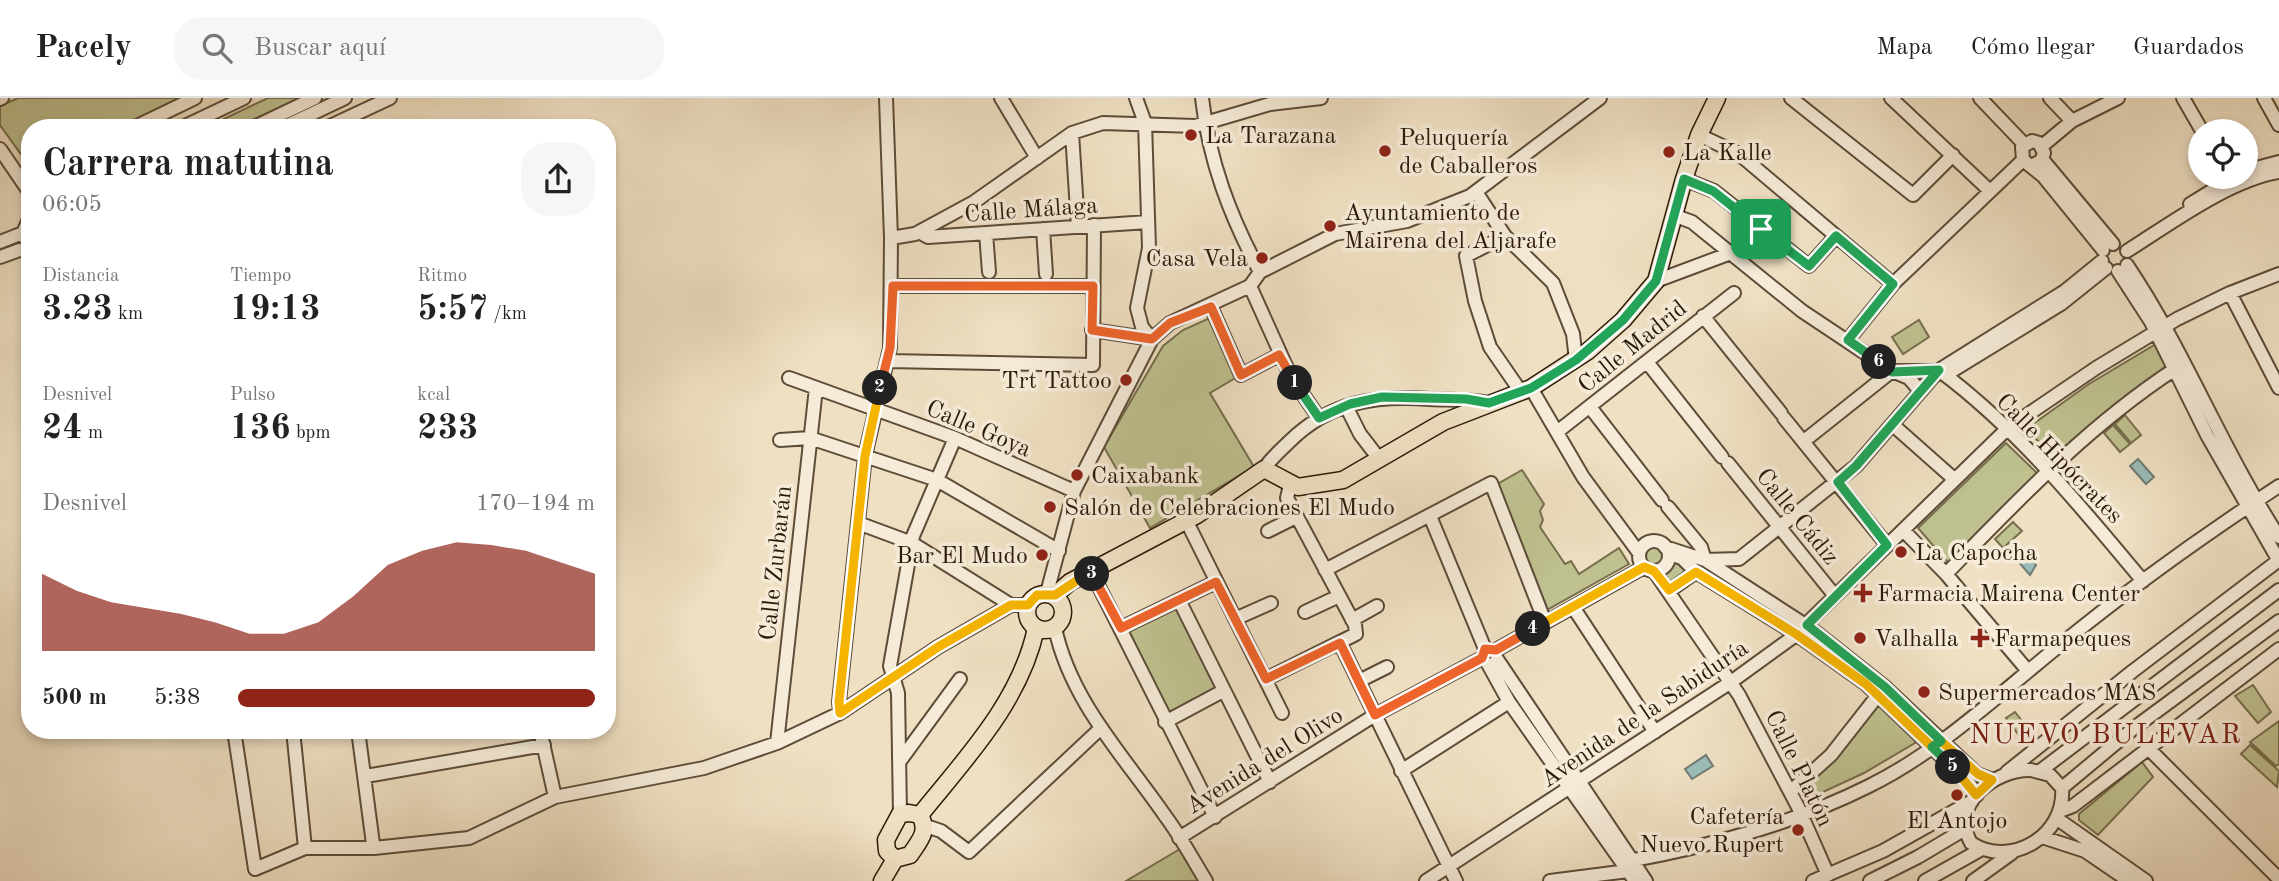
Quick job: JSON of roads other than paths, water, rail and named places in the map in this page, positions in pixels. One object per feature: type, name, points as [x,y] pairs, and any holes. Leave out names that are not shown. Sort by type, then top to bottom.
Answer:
[{"type":"main road","points":[[1045,629],[1027,615],[1028,605],[1037,595],[1051,594],[1186,520],[1265,469],[1290,485],[1315,487],[1343,480],[1443,422],[1526,390],[1576,360],[1623,320],[1656,281],[1684,179],[1699,135],[1717,98]]},
{"type":"main road","points":[[895,859],[887,851],[886,840],[988,730],[1018,680],[1032,648],[1045,629],[1063,617],[1061,603],[1051,594]]},
{"type":"main road","points":[[882,881],[895,859],[910,855],[911,814]]},
{"type":"street","points":[[152,119],[195,98]]},
{"type":"street","points":[[200,119],[244,98]]},
{"type":"street","points":[[271,119],[315,98]]},
{"type":"street","points":[[301,119],[345,98]]},
{"type":"street","points":[[345,119],[390,98]]},
{"type":"street","points":[[840,713],[865,456],[888,361],[893,286],[886,98]]},
{"type":"street","points":[[1001,98],[1037,158]]},
{"type":"street","points":[[1136,98],[1145,123],[1149,248],[1137,308],[1142,327],[1152,339]]},
{"type":"street","points":[[1202,98],[1211,157],[1234,224],[1260,272]]},
{"type":"street","points":[[891,238],[919,232],[974,202],[1072,133],[1103,123],[1195,126],[1270,104],[1321,98]]},
{"type":"street","points":[[1051,594],[1073,491],[1152,339],[1170,323],[1211,307],[1250,286],[1260,272],[1335,234],[1407,220],[1476,192],[1600,98]]},
{"type":"street","points":[[1791,98],[1913,195],[1953,155]]},
{"type":"street","points":[[1891,98],[1990,191]]},
{"type":"street","points":[[1813,881],[1883,850],[1974,798],[1992,780],[2007,772],[2122,679],[2279,561],[2204,407],[2161,329],[2115,257],[2035,158],[2032,141],[2024,144],[1980,98]]},
{"type":"street","points":[[2050,98],[2071,121]]},
{"type":"street","points":[[1848,340],[1893,284],[1990,191],[2035,158],[2071,121],[2118,98]]},
{"type":"street","points":[[2183,98],[2195,119]]},
{"type":"street","points":[[2264,98],[2279,125]]},
{"type":"street","points":[[1072,133],[1078,226]]},
{"type":"street","points":[[1699,135],[1739,154],[1893,284]]},
{"type":"street","points":[[0,149],[21,172]]},
{"type":"street","points":[[2258,168],[2279,162]]},
{"type":"street","points":[[2115,257],[2226,193],[2261,175],[2279,172]]},
{"type":"street","points":[[1684,179],[1713,191],[1809,266],[1836,236]]},
{"type":"street","points":[[1667,550],[1705,560],[1739,559],[1838,482],[1893,425],[1939,370],[2065,291],[2214,189]]},
{"type":"street","points":[[1476,192],[1505,236],[1553,283],[1573,334],[1576,360]]},
{"type":"street","points":[[1673,215],[1692,222],[1801,311],[1892,372],[1909,378],[1920,391]]},
{"type":"street","name":"Calle Málaga","points":[[919,232],[928,237],[1148,222]]},
{"type":"street","points":[[888,361],[1093,365],[1094,225]]},
{"type":"street","points":[[1043,229],[1046,274]]},
{"type":"street","points":[[986,233],[989,272]]},
{"type":"street","points":[[0,242],[21,234]]},
{"type":"street","name":"Calle Platón","points":[[1505,236],[1466,256],[1475,301],[1490,347],[1557,432],[1583,477],[1649,569],[1669,590],[1731,682],[1790,792],[1828,875]]},
{"type":"street","points":[[0,257],[21,250]]},
{"type":"street","points":[[1656,281],[1731,253]]},
{"type":"street","name":"Avenida de la Sabiduría","points":[[1426,881],[1731,682],[1802,629],[2008,428],[2161,329],[2230,293],[2279,274]]},
{"type":"street","points":[[893,286],[1093,286]]},
{"type":"street","points":[[1250,286],[1279,355],[1319,418]]},
{"type":"street","name":"Calle Madrid","points":[[1557,432],[1734,293]]},
{"type":"street","points":[[2230,293],[2279,388]]},
{"type":"street","points":[[1211,307],[1241,375],[1279,355]]},
{"type":"street","points":[[1703,316],[1887,545]]},
{"type":"street","points":[[2161,329],[2175,369],[2251,504],[2279,537]]},
{"type":"street","points":[[1092,330],[1152,339]]},
{"type":"street","name":"Calle Cádiz","points":[[1647,362],[1835,596]]},
{"type":"street","points":[[1946,574],[2048,469],[2138,393],[2175,369]]},
{"type":"street","points":[[1804,441],[1892,372],[1939,370]]},
{"type":"street","name":"Calle Hipócrates","points":[[1939,370],[2008,428],[2048,469],[2143,581]]},
{"type":"street","name":"Calle Goya","points":[[789,378],[955,438],[1073,491]]},
{"type":"street","name":"Calle Zurbarán","points":[[777,743],[816,388]]},
{"type":"street","points":[[1265,469],[1294,437],[1319,418],[1346,406],[1382,397],[1405,396],[1489,403]]},
{"type":"street","points":[[1346,406],[1360,434],[1380,460]]},
{"type":"street","points":[[1590,407],[1700,547],[1705,560],[1885,687],[1936,744],[1969,783],[1974,798],[1964,819],[1971,844],[1980,850],[2013,852]]},
{"type":"street","points":[[1893,425],[1954,479]]},
{"type":"street","points":[[780,440],[810,438],[937,480],[1059,551]]},
{"type":"street","points":[[955,438],[912,543],[890,666],[898,693],[900,762],[911,814],[941,831],[969,852],[1101,728]]},
{"type":"street","points":[[1325,570],[1491,483],[1545,622]]},
{"type":"street","points":[[1266,679],[1356,634],[1352,620],[1287,498],[1290,485]]},
{"type":"street","points":[[1550,881],[1630,869],[1727,840],[1802,816],[1871,785],[1936,744],[2143,581],[2279,486]]},
{"type":"street","points":[[1430,516],[1509,702],[1575,785]]},
{"type":"street","points":[[1268,531],[1296,517]]},
{"type":"street","points":[[1613,518],[1682,558],[1696,572],[1802,629],[1936,744],[1978,774],[1992,780]]},
{"type":"street","points":[[1186,520],[1282,713]]},
{"type":"street","points":[[858,523],[912,543],[1011,605]]},
{"type":"street","points":[[1903,530],[1946,574],[2028,671]]},
{"type":"street","points":[[1639,553],[1651,542]]},
{"type":"street","points":[[1649,569],[1663,568],[1667,550]]},
{"type":"street","name":"Avenida del Olivo","points":[[1179,838],[1375,715],[1489,656],[1573,607],[1649,569]]},
{"type":"street","points":[[1091,571],[1215,817]]},
{"type":"street","points":[[1669,590],[1696,572]]},
{"type":"street","points":[[1121,628],[1180,602],[1216,582]]},
{"type":"street","points":[[2040,771],[2279,590]]},
{"type":"street","points":[[1305,612],[1339,596]]},
{"type":"street","points":[[1180,602],[1270,782]]},
{"type":"street","points":[[1235,619],[1271,603]]},
{"type":"street","points":[[235,739],[255,869],[305,848],[374,848],[469,838],[555,797],[704,768],[777,743],[840,713],[938,647],[1011,605],[1028,605]]},
{"type":"street","points":[[1352,620],[1377,606]]},
{"type":"street","points":[[1573,607],[1655,732]]},
{"type":"street","points":[[2062,788],[2134,728],[2279,621]]},
{"type":"street","points":[[1045,629],[1060,651],[1088,709],[1206,881]]},
{"type":"street","points":[[1340,643],[1456,881]]},
{"type":"street","points":[[1973,881],[1992,877],[2013,852],[2042,836],[2058,815],[2279,649]]},
{"type":"street","points":[[1489,656],[1630,869],[1646,881]]},
{"type":"street","points":[[1359,681],[1387,667]]},
{"type":"street","points":[[900,762],[960,679]]},
{"type":"street","points":[[1165,722],[1223,691]]},
{"type":"street","points":[[1790,792],[1831,755],[1878,695]]},
{"type":"street","points":[[1401,771],[1509,702]]},
{"type":"street","points":[[294,739],[305,848]]},
{"type":"street","points":[[360,739],[373,844]]},
{"type":"street","points":[[542,739],[555,797]]},
{"type":"street","points":[[366,776],[544,745]]},
{"type":"street","points":[[2147,747],[2279,879]]},
{"type":"street","points":[[2007,772],[2040,771],[2057,780],[2062,788],[2058,815]]},
{"type":"street","points":[[2058,815],[2146,881]]},
{"type":"street","points":[[1870,881],[1918,858],[1965,829]]},
{"type":"street","points":[[2042,836],[2085,851],[2129,881]]},
{"type":"street","points":[[1925,881],[1980,850]]},
{"type":"water","points":[[2138,459],[2154,477],[2146,484],[2130,466]]},
{"type":"water","points":[[2024,551],[2036,565],[2030,575],[2015,558]]},
{"type":"water","points":[[1706,755],[1713,766],[1692,779],[1685,769]]},
{"type":"place","name":"La Tarazana","points":[[1191,135]]},
{"type":"place","name":"Peluquería de Caballeros","points":[[1385,151]]},
{"type":"place","name":"La Kalle","points":[[1669,152]]},
{"type":"place","name":"Ayuntamiento de Mairena del Aljarafe","points":[[1330,226]]},
{"type":"place","name":"Casa Vela","points":[[1262,258]]},
{"type":"place","name":"Trt Tattoo","points":[[1126,380]]},
{"type":"place","name":"Caixabank","points":[[1077,475]]},
{"type":"place","name":"Salón de Celebraciones El Mudo","points":[[1050,507]]},
{"type":"place","name":"La Capocha","points":[[1901,552]]},
{"type":"place","name":"Bar El Mudo","points":[[1042,555]]},
{"type":"place","name":"Farmacia Mairena Center","points":[[1863,593]]},
{"type":"place","name":"Valhalla","points":[[1860,638]]},
{"type":"place","name":"Farmapeques","points":[[1980,638]]},
{"type":"place","name":"Supermercados MAS","points":[[1924,692]]},
{"type":"place","name":"El Antojo","points":[[1957,795]]},
{"type":"place","name":"Cafetería Nuevo Rupert","points":[[1798,830]]},
{"type":"district","name":"NUEVO BULEVAR","points":[[2106,733]]}]
